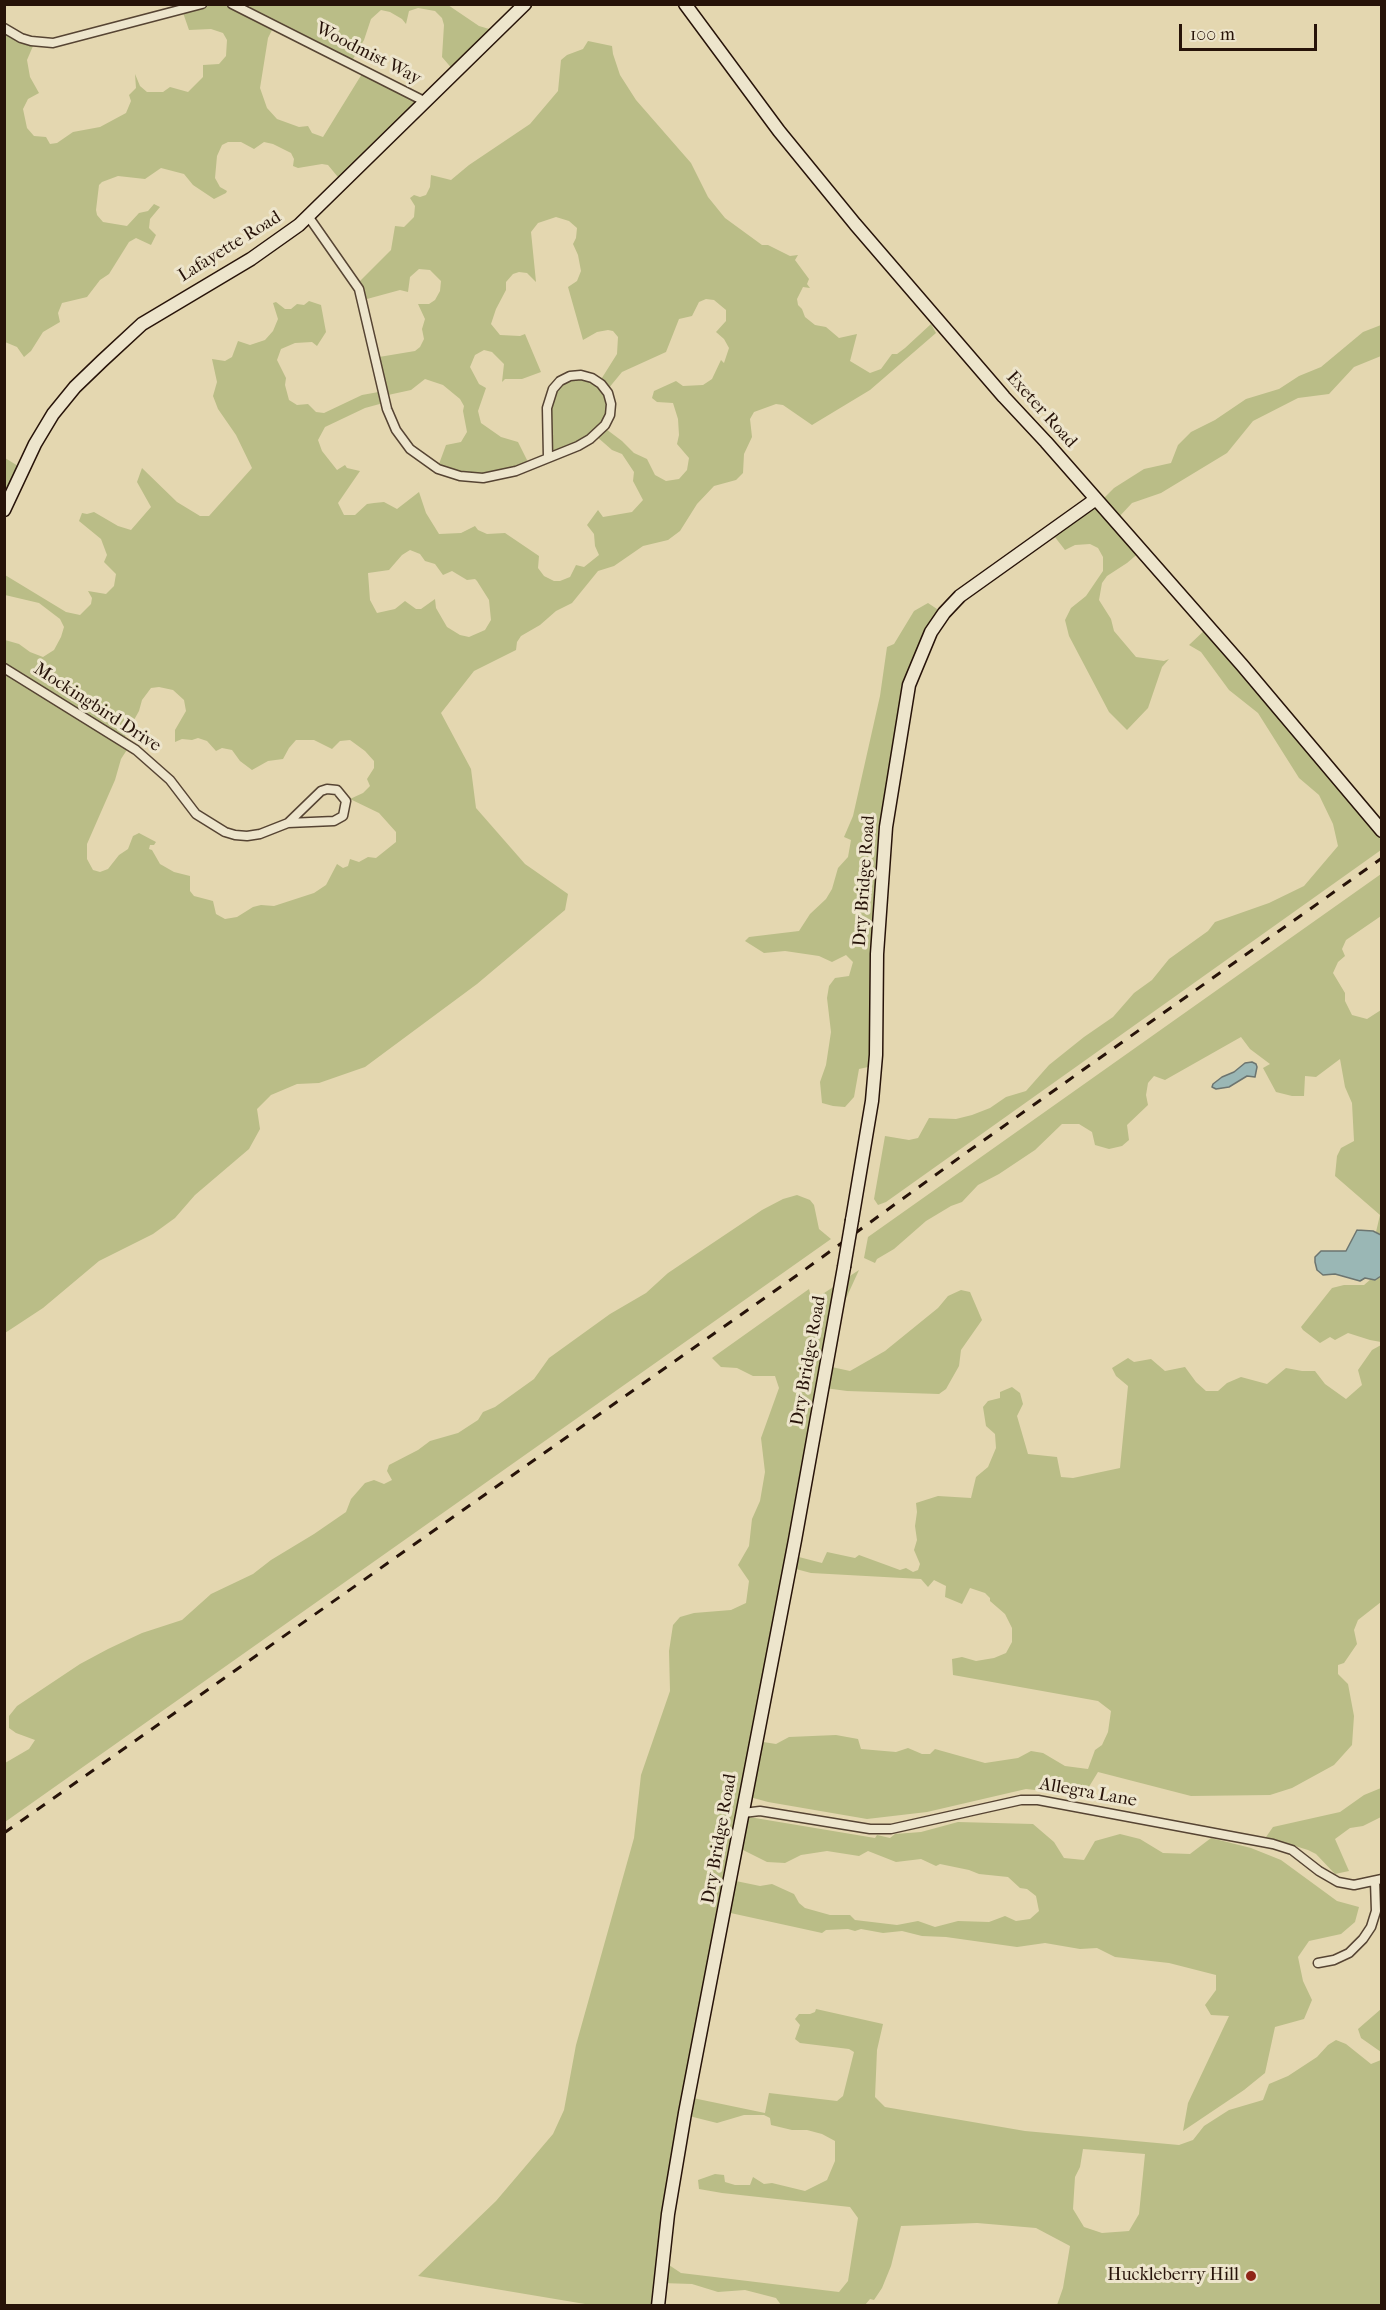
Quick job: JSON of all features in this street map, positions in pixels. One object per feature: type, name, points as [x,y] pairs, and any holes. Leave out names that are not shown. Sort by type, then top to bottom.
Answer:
[{"type":"street","points":[[4,28],[31,41],[53,43],[202,4]]},
{"type":"street","name":"Woodmist Way","points":[[232,4],[424,101]]},
{"type":"street","name":"Lafayette Road","points":[[4,510],[35,444],[53,414],[75,387],[142,324],[274,245],[308,216],[525,4]]},
{"type":"street","name":"Exeter Road","points":[[685,4],[779,131],[855,224],[1004,397],[1242,665],[1382,831]]},
{"type":"street","points":[[308,216],[359,289],[387,409],[396,430],[410,449],[438,469],[471,478],[506,474],[548,458],[590,439],[605,425],[610,415],[611,404],[608,393],[592,378],[581,375],[570,376],[560,381],[553,389],[547,408],[548,458]]},
{"type":"street","name":"Dry Bridge Road","points":[[658,2306],[668,2214],[683,2124],[795,1540],[872,1101],[875,1067],[877,954],[886,827],[901,723],[909,685],[931,632],[960,596],[1096,499]]},
{"type":"street","name":"Mockingbird Drive","points":[[4,668],[136,750],[170,780],[196,814],[216,828],[235,836],[260,834],[288,823],[334,821],[343,816],[346,801],[337,790],[327,789],[288,823]]},
{"type":"street","name":"Allegra Lane","points":[[743,1813],[760,1811],[870,1830],[891,1829],[1021,1800],[1038,1800],[1273,1844],[1292,1850],[1319,1871],[1338,1882],[1354,1885],[1378,1880]]},
{"type":"street","points":[[1318,1963],[1334,1960],[1349,1953],[1363,1939],[1371,1927],[1376,1911],[1378,1880]]},
{"type":"green space","points":[[188,4],[238,5],[249,8],[251,4],[448,5],[479,26],[496,31],[454,71],[442,57],[444,25],[442,18],[435,11],[418,8],[409,11],[406,24],[390,12],[381,10],[371,19],[364,40],[353,59],[275,24],[268,38],[260,88],[267,108],[277,119],[299,127],[308,126],[312,133],[323,137],[365,69],[420,102],[342,182],[328,165],[298,168],[293,166],[294,159],[291,153],[273,144],[264,142],[254,149],[241,142],[228,142],[222,145],[217,156],[215,178],[220,187],[227,191],[214,199],[193,185],[184,174],[161,168],[145,179],[118,176],[102,182],[99,185],[96,210],[103,222],[127,226],[139,213],[148,211],[154,204],[160,207],[150,219],[149,228],[156,235],[151,245],[136,238],[129,242],[109,274],[100,280],[87,297],[62,303],[58,313],[60,322],[43,332],[31,351],[24,357],[17,347],[5,342],[4,22],[16,31],[36,39],[27,60],[30,77],[39,93],[28,99],[23,109],[27,128],[34,136],[46,137],[50,144],[57,143],[73,132],[100,127],[126,113],[131,101],[129,95],[136,88],[135,74],[140,86],[147,92],[163,92],[170,87],[188,92],[203,77],[203,65],[219,64],[226,56],[227,40],[223,33],[211,29],[189,30],[181,7]]},
{"type":"green space","points":[[588,41],[612,46],[620,75],[636,100],[691,163],[708,197],[725,218],[762,245],[768,245],[790,256],[798,255],[795,260],[809,279],[807,284],[810,288],[803,287],[797,299],[798,305],[805,317],[815,325],[826,327],[839,338],[857,334],[850,361],[870,373],[881,369],[892,354],[897,354],[905,348],[931,324],[936,333],[870,390],[812,425],[783,405],[776,404],[754,412],[750,419],[752,437],[744,454],[743,473],[736,480],[714,486],[697,504],[680,531],[668,540],[643,546],[614,566],[598,571],[572,603],[556,611],[540,625],[521,636],[516,650],[474,671],[441,713],[471,769],[476,808],[525,864],[568,894],[565,910],[477,984],[365,1067],[319,1083],[297,1084],[271,1095],[257,1109],[260,1129],[249,1149],[195,1195],[175,1218],[153,1234],[99,1261],[43,1308],[5,1333],[5,640],[19,644],[43,657],[54,650],[64,627],[60,619],[39,603],[5,595],[5,575],[66,612],[80,615],[91,604],[92,598],[88,591],[106,594],[114,586],[116,574],[104,562],[107,555],[101,539],[79,521],[82,513],[94,512],[118,526],[131,530],[151,507],[137,482],[142,468],[177,502],[200,516],[209,516],[252,468],[213,396],[217,382],[212,359],[225,361],[232,357],[238,341],[250,345],[265,340],[273,331],[278,319],[273,303],[276,302],[285,309],[291,309],[297,304],[304,305],[309,301],[321,305],[326,332],[317,346],[312,342],[295,343],[281,349],[277,360],[286,378],[285,385],[289,400],[297,405],[308,404],[316,412],[324,413],[362,395],[384,391],[379,357],[415,351],[420,347],[424,339],[422,329],[425,319],[418,304],[429,304],[435,300],[440,291],[441,281],[430,270],[419,269],[410,277],[408,292],[400,290],[367,299],[358,283],[391,250],[395,226],[404,227],[414,217],[415,206],[410,198],[414,195],[420,197],[426,195],[430,187],[431,175],[451,180],[469,165],[530,124],[558,91],[561,60],[583,49]],"holes":[[[556,217],[569,221],[577,228],[573,244],[581,271],[577,281],[568,287],[583,340],[597,332],[608,330],[613,331],[618,337],[617,354],[600,381],[564,377],[550,394],[549,452],[569,448],[596,436],[612,450],[622,454],[634,472],[633,481],[643,500],[632,512],[603,517],[598,510],[587,525],[594,534],[595,546],[599,555],[584,567],[576,565],[570,577],[560,581],[544,576],[538,568],[539,556],[505,533],[487,534],[475,526],[461,533],[439,534],[426,513],[419,492],[397,509],[384,502],[374,503],[367,504],[355,515],[344,515],[338,503],[360,471],[347,468],[345,465],[337,470],[322,451],[318,440],[325,427],[365,408],[387,402],[388,395],[411,390],[425,379],[443,385],[460,399],[464,406],[467,432],[461,442],[446,445],[439,464],[441,468],[477,477],[528,462],[518,442],[501,437],[481,423],[478,411],[486,388],[479,384],[470,367],[475,355],[484,350],[492,352],[504,364],[502,382],[505,379],[522,379],[541,372],[525,334],[500,335],[491,324],[506,290],[506,282],[513,274],[527,273],[536,282],[531,232],[538,223]],[[706,299],[714,300],[726,310],[726,321],[716,332],[729,348],[724,363],[721,360],[712,379],[703,385],[683,386],[676,381],[654,391],[652,398],[657,402],[673,403],[678,419],[677,444],[689,458],[687,470],[679,479],[666,481],[655,475],[647,459],[634,453],[606,429],[608,389],[622,372],[666,352],[679,319],[692,316],[699,302]],[[410,550],[420,554],[425,561],[435,564],[443,575],[452,571],[467,580],[475,579],[489,600],[491,620],[485,630],[469,637],[460,635],[447,627],[436,608],[435,599],[421,609],[416,609],[405,601],[395,609],[377,613],[370,600],[368,573],[389,570],[402,555]],[[151,688],[173,690],[184,700],[186,711],[175,730],[175,742],[198,738],[207,741],[216,751],[222,748],[232,750],[240,761],[252,770],[268,761],[283,759],[296,740],[314,740],[332,749],[340,741],[350,740],[374,761],[374,768],[367,779],[370,786],[363,793],[350,799],[379,813],[396,832],[396,842],[376,858],[368,857],[359,862],[350,859],[348,866],[343,868],[337,864],[326,885],[314,893],[274,906],[253,907],[237,917],[225,919],[216,914],[213,901],[194,896],[190,891],[190,876],[174,872],[160,864],[152,850],[149,849],[150,845],[156,842],[139,833],[133,836],[128,849],[119,855],[108,869],[100,872],[93,870],[87,859],[87,844],[115,780],[121,759],[132,742],[125,736],[139,711],[142,700]]]},
{"type":"green space","points":[[1381,325],[1381,356],[1354,367],[1329,394],[1298,398],[1253,421],[1227,453],[1161,493],[1132,503],[1118,518],[1141,551],[1107,576],[1102,583],[1099,600],[1111,619],[1114,631],[1136,657],[1164,661],[1169,659],[1162,667],[1148,708],[1127,730],[1109,712],[1069,636],[1065,620],[1071,608],[1086,596],[1103,571],[1103,557],[1098,548],[1090,544],[1075,545],[1065,550],[1051,532],[1102,500],[1114,488],[1144,469],[1171,463],[1178,445],[1191,432],[1215,420],[1246,399],[1279,389],[1299,376],[1321,367],[1363,332]]},
{"type":"green space","points":[[5,458],[23,469],[5,511]]},
{"type":"green space","points":[[928,603],[943,613],[908,686],[885,831],[880,1028],[883,1061],[882,1064],[859,1069],[854,1097],[845,1107],[833,1106],[822,1103],[820,1082],[826,1065],[831,1032],[827,998],[829,986],[835,978],[849,976],[853,962],[846,955],[832,962],[819,956],[785,951],[764,953],[745,941],[749,937],[799,931],[810,914],[826,899],[832,889],[838,868],[848,857],[851,840],[844,837],[853,816],[880,696],[887,647],[894,644],[914,611]]},
{"type":"green space","points":[[1207,628],[1381,824],[1381,850],[886,1202],[878,1205],[874,1199],[885,1136],[909,1140],[918,1138],[929,1118],[956,1119],[972,1115],[990,1108],[1006,1097],[1026,1091],[1049,1065],[1113,1017],[1134,993],[1152,980],[1169,959],[1208,931],[1215,922],[1269,903],[1304,886],[1338,846],[1333,824],[1319,795],[1299,778],[1258,713],[1229,690],[1201,652],[1189,645]]},
{"type":"green space","points":[[1381,874],[1381,916],[1346,940],[1342,949],[1345,956],[1338,962],[1333,973],[1345,993],[1345,1001],[1352,1015],[1367,1019],[1381,1010],[1381,1235],[1376,1232],[1380,1215],[1335,1176],[1337,1156],[1341,1148],[1354,1141],[1352,1103],[1345,1087],[1340,1059],[1316,1077],[1305,1076],[1304,1096],[1292,1096],[1276,1092],[1263,1068],[1270,1064],[1250,1049],[1241,1037],[1165,1080],[1154,1076],[1148,1083],[1146,1095],[1148,1105],[1127,1125],[1129,1140],[1122,1146],[1109,1149],[1095,1145],[1092,1132],[1079,1124],[1062,1124],[1035,1150],[978,1185],[962,1202],[926,1221],[894,1249],[877,1259],[875,1263],[864,1258],[868,1237]]},
{"type":"green space","points":[[797,1195],[810,1200],[814,1205],[819,1229],[831,1239],[5,1822],[5,1763],[29,1749],[35,1740],[9,1728],[9,1716],[17,1706],[80,1664],[142,1633],[182,1620],[211,1594],[253,1574],[346,1512],[351,1499],[365,1483],[374,1480],[384,1484],[392,1480],[387,1471],[389,1465],[430,1441],[458,1433],[478,1420],[483,1412],[495,1407],[534,1379],[549,1358],[610,1314],[646,1293],[668,1273],[762,1210],[783,1199]]},
{"type":"green space","points":[[859,1270],[843,1305],[827,1366],[850,1371],[885,1351],[938,1308],[948,1296],[961,1290],[970,1292],[982,1320],[961,1350],[959,1366],[946,1389],[939,1394],[847,1391],[825,1388],[795,1556],[822,1563],[827,1552],[855,1558],[859,1555],[900,1570],[906,1568],[913,1572],[918,1570],[920,1564],[914,1550],[917,1540],[916,1503],[938,1496],[971,1498],[976,1477],[988,1467],[996,1448],[995,1434],[986,1426],[983,1407],[988,1401],[1000,1398],[1000,1392],[1012,1387],[1020,1393],[1023,1404],[1017,1416],[1028,1454],[1057,1457],[1061,1477],[1073,1478],[1120,1468],[1128,1386],[1116,1376],[1112,1368],[1128,1358],[1134,1362],[1151,1359],[1165,1371],[1185,1367],[1206,1391],[1218,1391],[1227,1383],[1241,1377],[1267,1384],[1286,1368],[1315,1371],[1325,1384],[1346,1399],[1362,1385],[1358,1370],[1372,1350],[1381,1345],[1381,1602],[1358,1620],[1354,1630],[1357,1644],[1344,1663],[1338,1665],[1338,1674],[1348,1684],[1354,1716],[1352,1745],[1334,1765],[1292,1788],[1270,1795],[1191,1796],[1098,1772],[1084,1795],[1026,1789],[927,1812],[867,1819],[746,1796],[743,1816],[875,1838],[877,1835],[890,1838],[895,1834],[921,1832],[958,1822],[1033,1824],[1054,1842],[1064,1858],[1084,1860],[1095,1841],[1120,1834],[1140,1839],[1163,1853],[1190,1854],[1211,1838],[1251,1848],[1281,1860],[1337,1901],[1359,1907],[1355,1922],[1341,1934],[1309,1941],[1298,1957],[1303,1981],[1312,2000],[1304,2019],[1275,2027],[1265,2073],[1183,2131],[1188,2103],[1229,2016],[1211,2015],[1205,2005],[1216,1990],[1216,1975],[1169,1963],[1115,1957],[1097,1948],[1080,1949],[1045,1943],[1017,1947],[922,1936],[902,1931],[883,1933],[848,1929],[826,1930],[822,1933],[726,1912],[688,2097],[765,2113],[769,2093],[837,2101],[843,2096],[854,2052],[849,2049],[800,2043],[795,2039],[800,2025],[795,2019],[799,2014],[810,2014],[816,2009],[883,2024],[877,2050],[875,2097],[885,2107],[1025,2131],[1179,2145],[1193,2140],[1204,2126],[1229,2110],[1263,2100],[1269,2084],[1288,2076],[1317,2057],[1336,2040],[1346,2044],[1371,2064],[1381,2060],[1381,2305],[1057,2305],[1063,2288],[1070,2246],[1036,2228],[977,2223],[901,2226],[891,2266],[882,2288],[874,2300],[870,2299],[865,2305],[781,2305],[776,2298],[745,2290],[718,2292],[692,2284],[661,2283],[658,2305],[591,2305],[418,2276],[496,2201],[553,2134],[564,2110],[576,2045],[634,1838],[641,1775],[670,1691],[669,1651],[673,1625],[680,1617],[694,1613],[731,1610],[746,1603],[749,1581],[738,1565],[749,1546],[752,1519],[760,1501],[765,1472],[761,1438],[779,1388],[775,1376],[753,1376],[737,1368],[721,1367],[712,1358],[809,1289],[812,1301]],"holes":[[[792,1568],[811,1573],[921,1579],[928,1587],[934,1580],[946,1586],[945,1597],[962,1604],[970,1588],[985,1593],[990,1601],[1005,1614],[1012,1628],[1012,1642],[1006,1653],[994,1658],[976,1661],[962,1657],[952,1659],[953,1675],[1098,1701],[1111,1711],[1108,1732],[1102,1745],[1095,1750],[1088,1769],[1065,1766],[1043,1753],[1031,1751],[1018,1758],[985,1763],[935,1749],[930,1754],[922,1754],[908,1748],[896,1752],[861,1749],[858,1739],[836,1735],[789,1737],[776,1744],[757,1741]],[[737,1849],[767,1862],[785,1863],[801,1855],[827,1851],[859,1856],[868,1851],[896,1862],[921,1859],[936,1866],[940,1864],[979,1874],[1008,1877],[1020,1888],[1027,1889],[1036,1896],[1039,1911],[1030,1919],[1016,1921],[1005,1916],[989,1922],[958,1921],[935,1927],[918,1921],[897,1925],[855,1920],[850,1915],[830,1915],[805,1908],[794,1894],[772,1884],[760,1886],[731,1880]],[[685,2115],[717,2123],[744,2115],[764,2115],[770,2118],[771,2125],[792,2130],[807,2130],[835,2141],[835,2161],[827,2180],[805,2191],[772,2183],[764,2184],[753,2177],[750,2185],[725,2182],[724,2175],[715,2174],[698,2180],[699,2189],[850,2207],[858,2218],[848,2281],[839,2292],[681,2273],[666,2263]],[[1083,2149],[1145,2154],[1139,2214],[1129,2231],[1102,2233],[1084,2227],[1073,2209],[1075,2177],[1080,2167]]]},
{"type":"green space","points":[[1381,1276],[1381,1342],[1348,1333],[1335,1340],[1330,1337],[1320,1343],[1301,1327],[1332,1288],[1344,1285],[1364,1285],[1371,1279],[1375,1280]]},
{"type":"green space","points":[[1381,1788],[1381,1817],[1363,1826],[1350,1828],[1335,1839],[1349,1871],[1335,1874],[1316,1854],[1266,1837],[1273,1827],[1340,1812],[1364,1795]]},
{"type":"green space","points":[[1381,2009],[1381,2052],[1361,2038],[1358,2029]]},
{"type":"water","points":[[1252,1062],[1257,1067],[1255,1077],[1247,1076],[1229,1087],[1216,1089],[1212,1087],[1222,1077],[1234,1072],[1245,1063]]},
{"type":"water","points":[[1357,1230],[1373,1231],[1381,1235],[1381,1276],[1375,1280],[1365,1278],[1360,1281],[1335,1274],[1323,1275],[1317,1270],[1315,1257],[1321,1251],[1346,1251]]},
{"type":"railway","points":[[4,1833],[803,1271],[1382,858]]},
{"type":"place","name":"Huckleberry Hill","points":[[1251,2276]]}]
